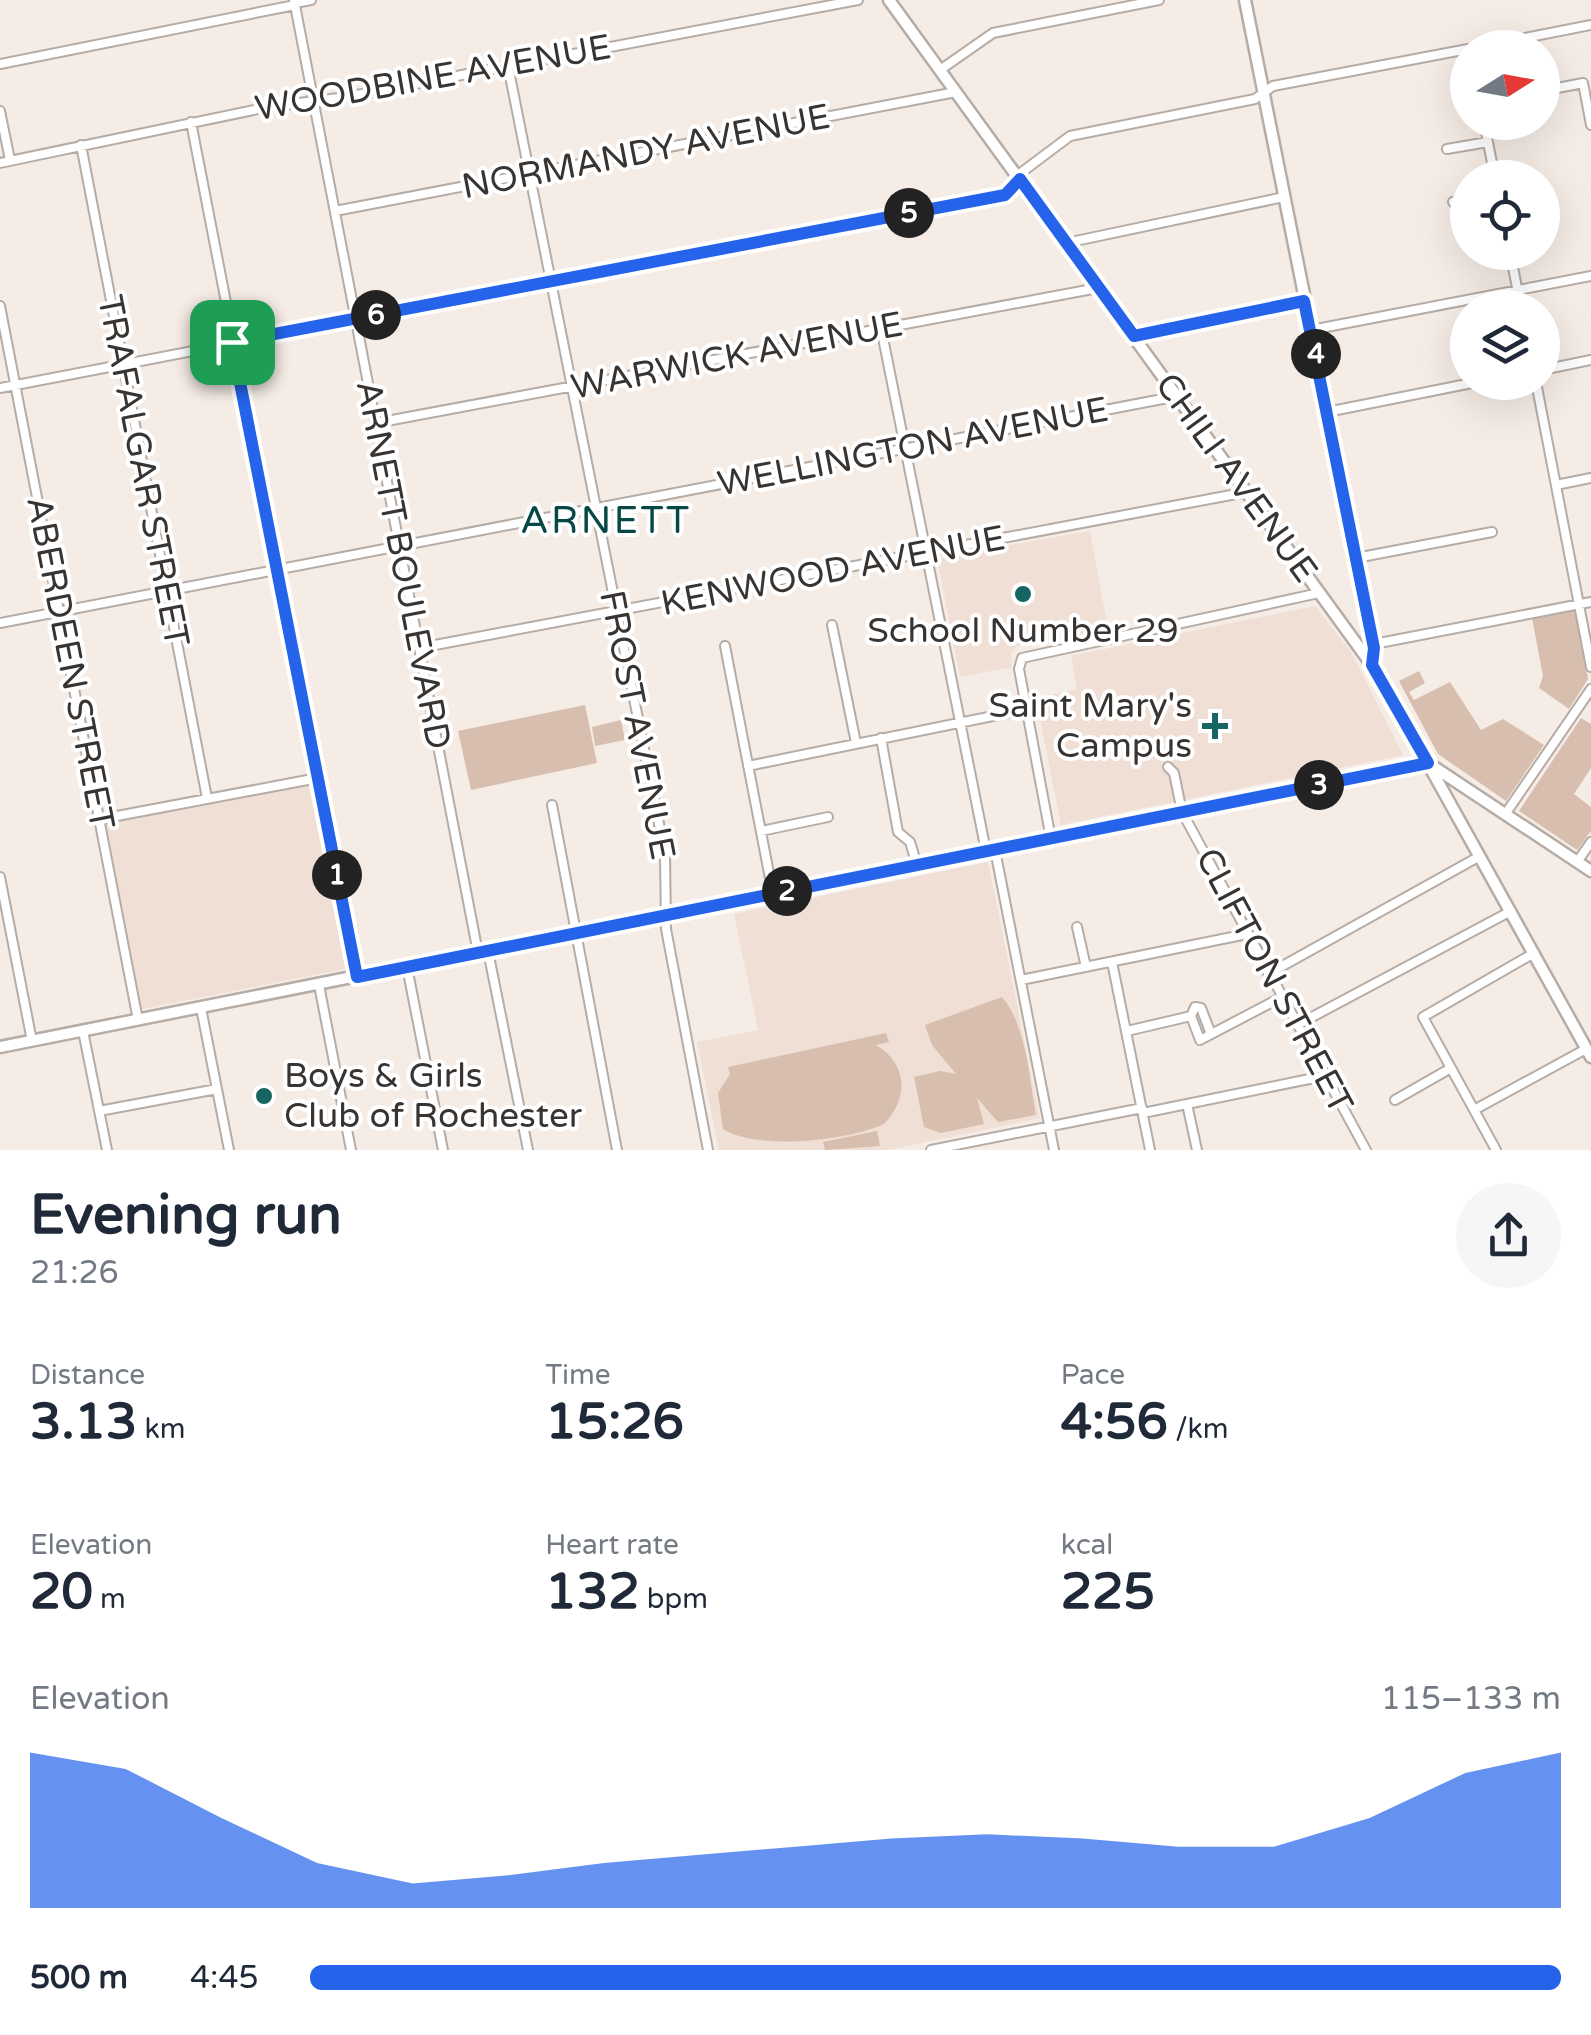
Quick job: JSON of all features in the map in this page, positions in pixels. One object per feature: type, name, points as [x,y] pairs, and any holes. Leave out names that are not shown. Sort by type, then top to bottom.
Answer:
[{"type":"main road","name":"CHILI AVENUE","points":[[890,0],[1372,665],[1589,1053]]},
{"type":"main road","points":[[1245,0],[1374,644],[1372,665]]},
{"type":"main road","points":[[0,1047],[1428,763],[1591,871]]},
{"type":"street","points":[[0,64],[311,0]]},
{"type":"street","name":"WOODBINE AVENUE","points":[[4,161],[191,122],[858,0]]},
{"type":"street","points":[[940,70],[993,33],[1159,0]]},
{"type":"street","name":"ARNETT BOULEVARD","points":[[295,3],[420,648],[528,1150]]},
{"type":"street","points":[[1560,31],[1591,25]]},
{"type":"street","points":[[0,388],[1005,195],[1022,172],[1070,136],[1256,99],[1273,86],[1450,52]]},
{"type":"street","name":"FROST AVENUE","points":[[508,66],[665,854],[665,916],[708,1150]]},
{"type":"street","points":[[1560,87],[1583,83],[1591,125]]},
{"type":"street","name":"NORMANDY AVENUE","points":[[335,211],[956,92]]},
{"type":"street","points":[[0,111],[4,161]]},
{"type":"street","points":[[191,122],[357,977]]},
{"type":"street","points":[[1447,149],[1488,142],[1492,160]]},
{"type":"street","name":"TRAFALGAR STREET","points":[[80,145],[207,798]]},
{"type":"street","points":[[1066,242],[1284,197]]},
{"type":"street","points":[[1514,270],[1518,290],[1591,276]]},
{"type":"street","name":"WARWICK AVENUE","points":[[376,423],[1098,288]]},
{"type":"street","points":[[1134,336],[1304,301]]},
{"type":"street","points":[[1311,330],[1450,303]]},
{"type":"street","name":"ABERDEEN STREET","points":[[0,306],[138,1020]]},
{"type":"street","points":[[881,328],[960,722],[1021,980],[1054,1150]]},
{"type":"street","points":[[1560,366],[1591,360]]},
{"type":"street","points":[[1327,412],[1450,387]]},
{"type":"street","name":"WELLINGTON AVENUE","points":[[0,623],[1178,396]]},
{"type":"street","points":[[1539,400],[1591,667]]},
{"type":"street","points":[[1556,485],[1591,478]]},
{"type":"street","name":"KENWOOD AVENUE","points":[[420,648],[1247,492]]},
{"type":"street","points":[[1356,558],[1492,532]]},
{"type":"street","points":[[1051,838],[1020,660],[1319,592]]},
{"type":"street","points":[[1374,644],[1591,602]]},
{"type":"street","points":[[832,624],[856,743]]},
{"type":"street","points":[[725,646],[773,894]]},
{"type":"street","points":[[1506,813],[1591,689]]},
{"type":"street","points":[[1578,707],[1591,716]]},
{"type":"street","points":[[748,766],[1026,709]]},
{"type":"street","points":[[881,738],[898,832],[910,842],[917,865]]},
{"type":"street","name":"CLIFTON STREET","points":[[1168,767],[1174,773],[1182,812],[1366,1150]]},
{"type":"street","points":[[101,819],[318,778]]},
{"type":"street","points":[[552,805],[616,1150]]},
{"type":"street","points":[[761,831],[828,817]]},
{"type":"street","points":[[1577,862],[1591,842]]},
{"type":"street","points":[[1268,974],[1480,856]]},
{"type":"street","points":[[0,877],[32,1041]]},
{"type":"street","points":[[1297,1024],[1511,911]]},
{"type":"street","points":[[1077,927],[1086,967]]},
{"type":"street","points":[[1021,980],[1247,934]]},
{"type":"street","points":[[1496,1150],[1422,1017],[1534,953]]},
{"type":"street","points":[[1112,962],[1150,1150]]},
{"type":"street","points":[[407,967],[443,1150]]},
{"type":"street","points":[[318,984],[351,1150]]},
{"type":"street","points":[[1212,1034],[1201,1008],[1195,1007],[1191,1016],[1197,1040],[1212,1034],[1282,997]]},
{"type":"street","points":[[201,1008],[229,1150]]},
{"type":"street","points":[[1127,1032],[1191,1016]]},
{"type":"street","points":[[83,1031],[105,1150]]},
{"type":"street","points":[[1474,1110],[1589,1053]]},
{"type":"street","points":[[1395,1100],[1451,1068]]},
{"type":"street","points":[[931,1150],[1324,1076]]},
{"type":"street","points":[[99,1112],[217,1089]]},
{"type":"street","points":[[1188,1104],[1197,1150]]},
{"type":"shaded area","name":"School Number 29","points":[[1090,531],[1108,629],[1017,646],[1011,654],[1012,667],[960,677],[937,558]]},
{"type":"shaded area","name":"Saint Mary's Campus","points":[[1315,606],[1351,652],[1403,755],[1061,825],[1036,698],[1077,689],[1071,656]]},
{"type":"shaded area","points":[[1571,610],[1577,616],[1588,679],[1569,709],[1539,688],[1543,676],[1532,618]]},
{"type":"shaded area","points":[[1419,671],[1425,683],[1409,692],[1414,700],[1450,682],[1481,730],[1503,719],[1544,745],[1506,801],[1438,754],[1399,681]]},
{"type":"shaded area","points":[[585,705],[597,763],[471,790],[458,731]]},
{"type":"shaded area","points":[[1581,718],[1591,724],[1591,768],[1574,794],[1591,807],[1591,831],[1577,850],[1519,811]]},
{"type":"shaded area","points":[[621,720],[625,740],[595,746],[592,727]]},
{"type":"shaded area","points":[[312,783],[349,968],[142,1009],[106,824]]},
{"type":"shaded area","points":[[988,862],[1040,1118],[888,1150],[719,1150],[697,1042],[758,1030],[734,914]]},
{"type":"shaded area","points":[[1002,997],[1022,1038],[1036,1115],[998,1122],[977,1098],[984,1124],[941,1133],[924,1127],[914,1077],[940,1071],[956,1074],[932,1045],[925,1025]]},
{"type":"shaded area","points":[[886,1033],[889,1042],[876,1045],[899,1071],[901,1093],[884,1124],[846,1135],[800,1141],[756,1140],[723,1129],[718,1093],[730,1074],[728,1067]]},
{"type":"shaded area","points":[[877,1131],[880,1146],[825,1150],[823,1142]]},
{"type":"place","name":"School Number 29","points":[[1023,594]]},
{"type":"place","name":"Saint Mary's Campus","points":[[1215,726]]},
{"type":"place","name":"Boys & Girls Club of Rochester","points":[[264,1096]]},
{"type":"district","name":"ARNETT","points":[[606,521]]},
{"type":"route","points":[[1020,179],[1134,336],[1304,301],[1374,648],[1372,665],[1428,763],[357,977],[232,342],[1005,195],[1020,179]]}]
